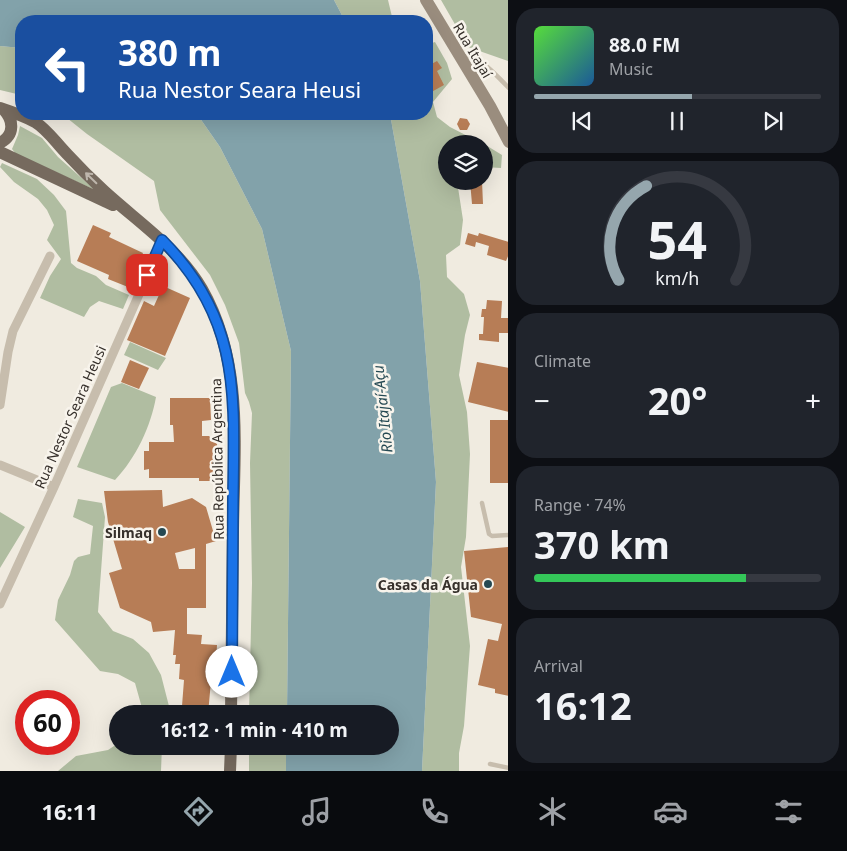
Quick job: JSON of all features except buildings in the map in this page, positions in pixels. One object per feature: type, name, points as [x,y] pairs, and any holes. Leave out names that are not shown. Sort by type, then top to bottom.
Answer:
[{"type":"main road","name":"Rua Itajaí","points":[[426,0],[490,106],[508,142]]},
{"type":"main road","points":[[0,143],[6,139],[11,126],[11,120],[2,109]]},
{"type":"main road","name":"Rua República Argentina","points":[[2,109],[15,114]]},
{"type":"main road","name":"Rua República Argentina","points":[[30,120],[44,128],[86,174],[179,257],[210,304],[222,335],[229,360],[234,419],[232,705]]},
{"type":"main road","name":"Rua República Argentina","points":[[0,152],[127,211]]},
{"type":"main road","points":[[230,771],[231,755]]},
{"type":"street","name":"Rua Nestor Seara Heusi","points":[[0,604],[54,488],[162,240]]},
{"type":"street","points":[[0,405],[13,331],[50,256]]},
{"type":"street","points":[[0,465],[54,488]]},
{"type":"lane","points":[[460,56],[468,56],[486,65],[508,88]]},
{"type":"lane","points":[[482,503],[489,534],[492,536],[508,535]]},
{"type":"lane","points":[[490,764],[508,768]]},
{"type":"green space","points":[[334,0],[388,0],[392,15],[342,15]]},
{"type":"green space","points":[[441,0],[508,0],[508,61],[468,47]]},
{"type":"green space","points":[[435,42],[447,63],[452,79],[433,102],[433,43]]},
{"type":"green space","points":[[0,46],[15,47],[15,94],[0,90]]},
{"type":"green space","points":[[433,102],[437,117],[450,127],[466,135],[438,135],[438,190],[458,190],[463,220],[460,245],[446,255],[447,277],[464,294],[470,315],[459,375],[467,412],[470,454],[466,537],[461,567],[470,646],[464,726],[459,753],[459,771],[422,771],[436,482],[420,281],[391,120],[433,120]]},
{"type":"green space","points":[[70,120],[201,120],[220,147],[262,229],[291,351],[287,705],[249,705],[252,583],[250,463],[252,413],[245,393],[239,343],[225,305],[210,275],[160,210],[154,181]]},
{"type":"green space","points":[[20,126],[42,138],[58,157],[95,190],[16,154],[12,149]]},
{"type":"green space","points":[[493,150],[502,155],[501,168],[493,168]]},
{"type":"green space","points":[[2,163],[37,179],[54,195],[66,211],[71,263],[77,268],[96,276],[106,285],[129,295],[123,309],[99,301],[90,307],[84,317],[40,298],[50,276],[61,259],[47,240],[54,225],[47,210],[38,199],[14,182],[0,167]]},
{"type":"green space","points":[[130,342],[166,358],[158,370],[124,355]]},
{"type":"green space","points":[[122,383],[156,397],[142,441],[130,462],[115,480],[77,467],[111,387]]},
{"type":"green space","points":[[78,499],[102,503],[105,517],[98,612],[113,631],[133,639],[149,653],[161,675],[169,705],[141,705],[135,683],[118,674],[100,671],[55,620],[58,600],[70,575],[74,561],[78,557],[90,554],[93,526],[73,517]]},
{"type":"green space","points":[[0,512],[25,527],[0,568]]},
{"type":"green space","points":[[108,750],[109,755],[162,755],[161,771],[58,771],[76,756]]},
{"type":"green space","points":[[249,755],[286,755],[286,771],[249,771]]},
{"type":"water","points":[[0,0],[334,0],[342,15],[15,15],[15,47],[0,46]]},
{"type":"water","name":"Rio Itajaí-Açu","points":[[201,120],[391,120],[420,281],[436,482],[422,771],[286,771],[286,755],[399,755],[399,705],[287,705],[291,351],[262,229],[220,147]]},
{"type":"place","name":"Silmaq","points":[[162,532]]},
{"type":"place","name":"Casas da Água","points":[[488,584]]},
{"type":"route","points":[[147,275],[162,240],[191,272],[210,304],[229,360],[234,419],[232,672]]}]
